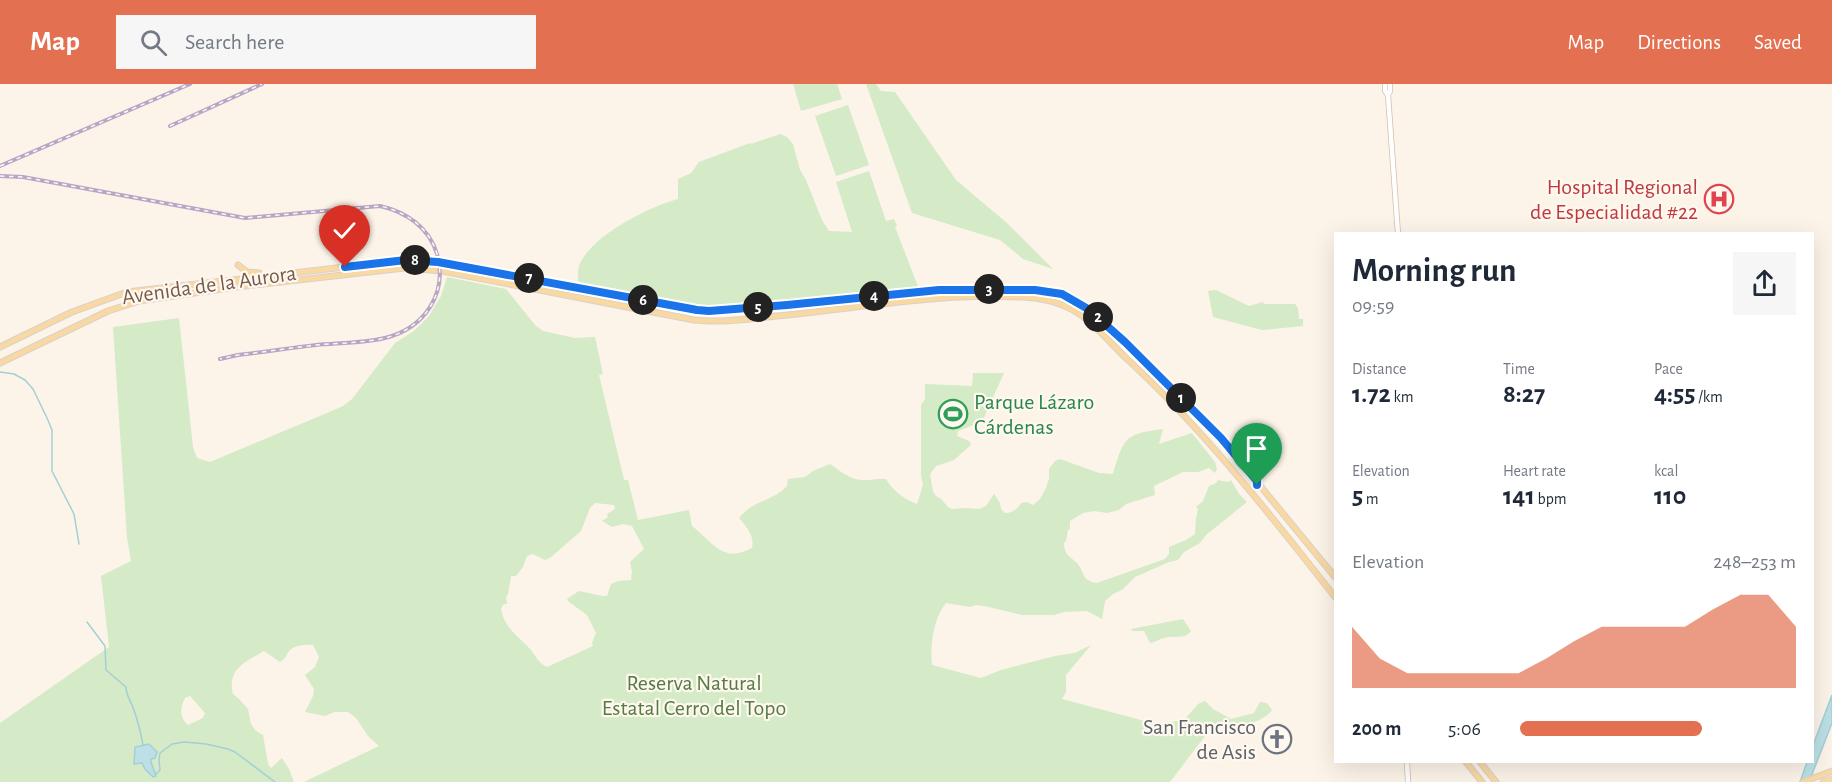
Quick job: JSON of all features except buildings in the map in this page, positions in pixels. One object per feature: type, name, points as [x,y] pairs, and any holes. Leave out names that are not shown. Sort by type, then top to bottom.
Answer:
[{"type":"main road","points":[[1385,84],[1385,92],[1388,96]]},
{"type":"main road","points":[[1390,84],[1388,96],[1398,232]]},
{"type":"main road","name":"Avenida de la Aurora","points":[[0,347],[72,312],[121,293],[406,260],[443,262],[697,310],[717,311],[939,290],[1035,290],[1066,296],[1083,305],[1104,322],[1221,438],[1334,576]]},
{"type":"main road","points":[[238,265],[249,272],[273,274]]},
{"type":"main road","name":"Avenida de la Aurora","points":[[0,363],[108,311],[139,301],[236,287],[405,268],[442,271],[694,320],[714,321],[784,316],[948,298],[1035,298],[1062,305],[1077,313],[1198,430],[1249,488],[1334,596]]},
{"type":"main road","points":[[784,316],[781,310],[787,305]]},
{"type":"main road","points":[[764,307],[767,311],[764,317]]},
{"type":"main road","points":[[1249,488],[1256,487],[1257,481]]},
{"type":"main road","points":[[1312,569],[1316,562],[1322,560]]},
{"type":"main road","points":[[1407,763],[1408,782]]},
{"type":"main road","points":[[1467,763],[1482,782]]},
{"type":"main road","points":[[1481,763],[1496,782]]},
{"type":"main road","points":[[1803,782],[1832,771]]},
{"type":"main road","points":[[1823,782],[1832,779]]},
{"type":"green space","points":[[793,84],[837,84],[842,99],[801,111]]},
{"type":"green space","points":[[866,84],[876,84],[881,91],[895,92],[956,180],[1007,223],[1053,269],[1023,259],[1000,240],[912,213]]},
{"type":"green space","points":[[848,105],[869,165],[836,176],[815,116]]},
{"type":"green space","points":[[780,134],[787,137],[793,144],[800,170],[829,231],[852,232],[836,182],[869,171],[886,221],[894,219],[897,226],[895,227],[919,289],[713,307],[693,306],[579,285],[579,266],[595,244],[622,224],[652,208],[678,199],[678,179],[691,173],[699,162]]},
{"type":"green space","name":"Reserva Natural Estatal Cerro del Topo","points":[[447,277],[506,289],[536,326],[543,331],[575,338],[595,337],[603,374],[599,375],[624,480],[628,480],[638,520],[689,510],[692,526],[719,549],[733,554],[752,548],[751,535],[739,518],[745,512],[782,491],[787,486],[788,479],[805,477],[830,464],[852,478],[886,479],[899,494],[917,504],[923,485],[921,405],[925,399],[925,384],[972,386],[973,373],[1004,373],[982,422],[958,431],[957,436],[969,441],[971,445],[954,460],[936,466],[930,474],[933,492],[952,509],[979,509],[986,506],[994,494],[1005,513],[1016,509],[1021,503],[1027,502],[1033,505],[1040,499],[1046,488],[1049,469],[1055,461],[1060,459],[1099,473],[1113,474],[1123,446],[1133,436],[1163,429],[1159,444],[1192,433],[1215,462],[1217,469],[1215,473],[1209,468],[1198,472],[1183,472],[1154,486],[1155,495],[1107,513],[1094,511],[1083,513],[1070,521],[1070,529],[1064,543],[1065,550],[1080,566],[1086,578],[1097,583],[1165,559],[1169,554],[1169,547],[1195,534],[1198,509],[1196,507],[1203,501],[1209,486],[1218,480],[1228,482],[1231,480],[1247,502],[1206,535],[1200,543],[1184,552],[1178,560],[1135,577],[1122,590],[1113,594],[1105,601],[1102,619],[1087,611],[1054,615],[1022,615],[984,606],[970,607],[946,603],[933,632],[932,665],[981,678],[1001,670],[1075,653],[1091,645],[1066,675],[1066,692],[1062,699],[1167,727],[1171,722],[1184,720],[1198,704],[1205,701],[1213,709],[1231,719],[1254,713],[1260,702],[1267,703],[1272,710],[1259,720],[1248,724],[1231,726],[1223,724],[1208,732],[1198,728],[1183,730],[1205,736],[1170,782],[304,782],[379,746],[368,736],[356,718],[348,712],[334,712],[325,716],[305,712],[314,689],[305,675],[315,667],[319,657],[313,645],[305,645],[292,648],[280,662],[264,651],[239,667],[235,672],[232,685],[233,694],[248,709],[251,724],[263,735],[268,764],[271,768],[282,758],[294,782],[0,782],[0,723],[109,647],[101,576],[131,561],[127,538],[113,327],[179,318],[193,447],[197,458],[210,462],[343,406],[352,399],[395,343],[414,331],[429,316],[441,296]],"holes":[[[595,503],[614,505],[615,509],[602,521],[612,527],[623,524],[632,526],[644,549],[630,562],[631,580],[611,584],[607,596],[579,591],[567,599],[587,615],[596,633],[593,646],[547,667],[509,627],[501,608],[507,604],[506,597],[511,576],[516,576],[527,556],[533,554],[545,560],[550,558],[581,531],[590,508]],[[190,696],[205,713],[203,718],[188,725],[183,719],[181,709],[185,698]]]},
{"type":"green space","points":[[1216,290],[1249,306],[1263,302],[1264,304],[1295,304],[1298,308],[1299,319],[1303,319],[1303,326],[1262,330],[1213,317],[1208,291]]},
{"type":"green space","points":[[1183,619],[1191,631],[1189,634],[1150,643],[1144,631],[1132,631],[1131,629]]},
{"type":"water","points":[[1832,695],[1832,723],[1809,782],[1800,782],[1807,763],[1814,763],[1814,743]]},
{"type":"water","points":[[149,744],[157,752],[155,758],[151,759],[156,776],[153,777],[142,763],[134,764],[135,747]]},
{"type":"waterway","points":[[0,372],[14,374],[25,380],[33,389],[47,418],[52,430],[52,471],[74,514],[79,544]]},
{"type":"waterway","points":[[87,622],[105,646],[106,670],[126,687],[143,745]]},
{"type":"waterway","points":[[156,774],[160,770],[160,753],[172,744],[184,742],[206,744],[235,752],[275,782]]},
{"type":"railway","points":[[0,166],[190,84]]},
{"type":"railway","points":[[170,126],[262,84]]},
{"type":"railway","points":[[0,176],[23,177],[245,218],[380,206],[399,212],[415,222],[433,244],[440,268],[436,295],[430,307],[412,326],[385,338],[369,341],[306,346],[220,359]]},
{"type":"place","name":"Hospital Regional de Especialidad #22","points":[[1719,199]]},
{"type":"place","name":"Parque Lázaro Cárdenas","points":[[953,414]]},
{"type":"place","name":"San Francisco de Asis","points":[[1277,739]]},
{"type":"route","points":[[345,267],[422,260],[709,311],[939,290],[1035,290],[1057,293],[1083,305],[1125,342],[1226,444],[1257,481],[1257,485]]}]
